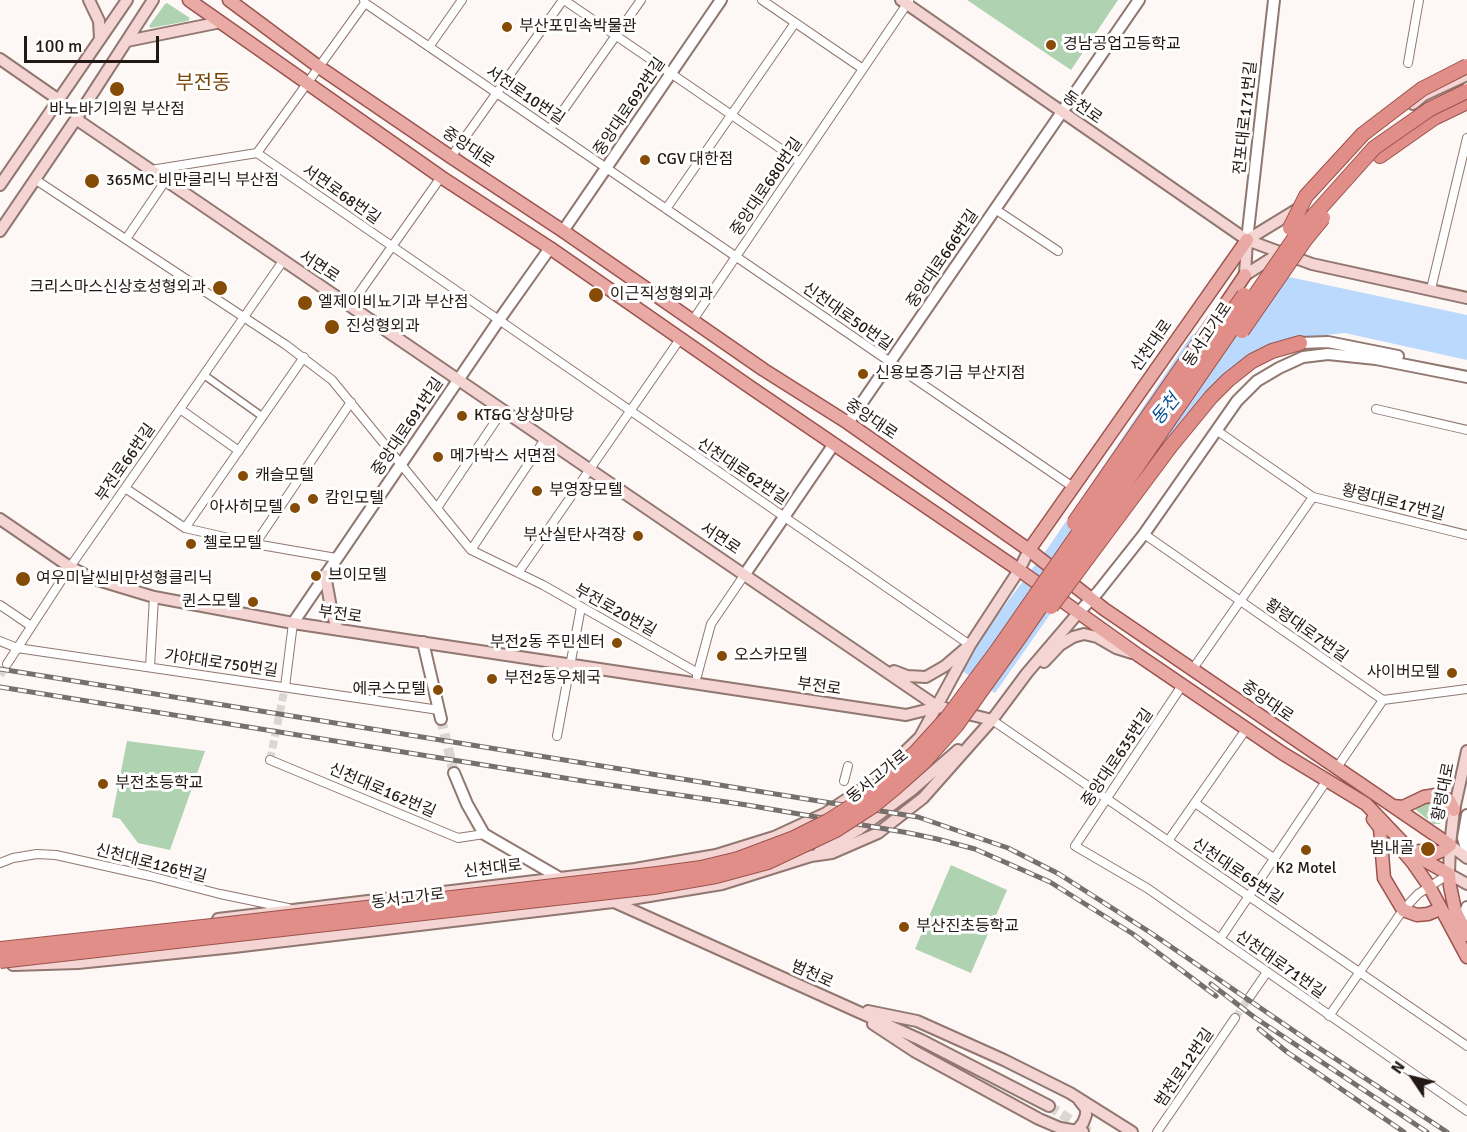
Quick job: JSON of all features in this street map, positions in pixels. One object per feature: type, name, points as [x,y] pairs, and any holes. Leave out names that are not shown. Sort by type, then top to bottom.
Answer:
[{"type":"highway","points":[[1290,228],[1306,196],[1364,134],[1422,89],[1467,66]]},
{"type":"highway","name":"동서고가로","points":[[0,949],[657,874],[738,859],[794,838],[828,821],[860,801],[916,752],[947,718],[996,652],[1290,228],[1370,141],[1426,101],[1467,81]]},
{"type":"highway","name":"동서고가로","points":[[0,961],[653,887],[716,876],[768,862],[836,830],[873,806],[895,788],[924,762],[956,726],[1298,234],[1374,148],[1430,109],[1467,91]]},
{"type":"highway","points":[[1169,421],[1202,389],[1305,240],[1340,197],[1380,156],[1434,118],[1467,102]]},
{"type":"highway","points":[[916,752],[1216,318]]},
{"type":"highway","points":[[1019,638],[1048,612],[1170,447],[1211,397],[1252,361],[1272,351],[1300,343]]},
{"type":"main road","points":[[88,0],[99,21],[100,39]]},
{"type":"main road","points":[[0,185],[127,0]]},
{"type":"main road","points":[[0,231],[36,180],[153,0]]},
{"type":"main road","name":"중앙대로","points":[[189,0],[441,177],[1019,570],[1138,655],[1366,804],[1405,845],[1422,859],[1449,874]]},
{"type":"main road","name":"중앙대로","points":[[231,1],[319,67],[764,370],[848,423],[1029,550],[1091,600],[1335,769],[1450,845],[1429,856],[1405,845]]},
{"type":"main road","name":"동천로","points":[[906,2],[1247,240],[1312,264],[1467,298]]},
{"type":"main road","points":[[128,41],[221,22]]},
{"type":"main road","points":[[0,59],[59,100]]},
{"type":"main road","name":"신천대로","points":[[0,942],[635,869],[716,855],[774,837],[826,813],[886,770],[920,737],[970,645],[1019,570],[1029,550],[1247,240],[1306,204],[1366,139],[1424,95],[1467,75]]},
{"type":"main road","points":[[1216,318],[1245,275],[1301,239],[1337,194],[1377,152],[1432,112],[1467,96]]},
{"type":"main road","name":"서면로","points":[[76,119],[938,706]]},
{"type":"main road","points":[[1245,275],[1247,240]]},
{"type":"main road","name":"부전로","points":[[0,519],[70,567],[91,578],[154,597],[293,623],[570,665],[696,678],[906,715],[938,706]]},
{"type":"main road","points":[[325,575],[332,613],[338,630]]},
{"type":"main road","points":[[0,966],[78,963],[234,947],[613,902],[722,884],[811,856],[858,830],[912,790],[992,720],[1027,673],[1079,612]]},
{"type":"main road","points":[[1027,673],[1040,666],[1067,641],[1084,634],[1097,637],[1116,648],[1138,655]]},
{"type":"main road","name":"서면로","points":[[872,661],[906,676],[926,677],[945,666],[970,645]]},
{"type":"main road","points":[[938,706],[992,720]]},
{"type":"main road","name":"황령대로","points":[[1449,874],[1454,810],[1467,751]]},
{"type":"main road","points":[[1346,793],[1369,814],[1413,862],[1429,886],[1440,909],[1462,938]]},
{"type":"main road","points":[[1392,806],[1403,807],[1424,797],[1436,795],[1449,800],[1454,810]]},
{"type":"main road","points":[[1380,828],[1384,878],[1403,910],[1417,915],[1428,914],[1440,909]]},
{"type":"main road","points":[[1450,845],[1467,858]]},
{"type":"main road","points":[[1449,874],[1467,884]]},
{"type":"main road","points":[[1449,874],[1452,898],[1467,957]]},
{"type":"main road","name":"범천로","points":[[560,878],[921,1040],[1049,1106]]},
{"type":"main road","points":[[848,1007],[914,1051],[1039,1119],[1060,1128],[1078,1131],[1086,1115],[1086,1109],[1070,1093]]},
{"type":"main road","points":[[848,1007],[917,1021],[1070,1093],[1132,1132]]},
{"type":"street","points":[[429,47],[462,0]]},
{"type":"street","points":[[451,157],[564,0],[800,162]]},
{"type":"street","points":[[550,129],[641,0]]},
{"type":"street","name":"중앙대로692번길","points":[[563,231],[721,0]]},
{"type":"street","points":[[762,0],[863,69]]},
{"type":"street","name":"중앙대로666번길","points":[[848,423],[1139,0]]},
{"type":"street","name":"전포대로171번길","points":[[1247,240],[1274,0]]},
{"type":"street","points":[[1408,63],[1419,0]]},
{"type":"street","points":[[150,170],[257,153],[364,1]]},
{"type":"street","name":"서전로10번길","points":[[364,1],[606,168]]},
{"type":"street","name":"중앙대로680번길","points":[[693,320],[906,2]]},
{"type":"street","points":[[666,209],[795,23]]},
{"type":"street","points":[[1431,289],[1467,138]]},
{"type":"street","name":"서면로68번길","points":[[257,153],[499,320]]},
{"type":"street","name":"신천대로50번길","points":[[606,168],[1073,488]]},
{"type":"street","points":[[350,306],[441,177]]},
{"type":"street","name":"부전로20번길","points":[[36,180],[304,357],[332,380],[471,550],[581,607],[696,678]]},
{"type":"street","points":[[126,239],[166,180]]},
{"type":"street","points":[[995,209],[1059,251]]},
{"type":"street","name":"중앙대로691번길","points":[[293,623],[499,320],[550,249]]},
{"type":"street","name":"부전로66번길","points":[[7,664],[70,567],[284,261]]},
{"type":"street","name":"신천대로62번길","points":[[499,320],[970,645]]},
{"type":"street","points":[[518,573],[680,339]]},
{"type":"street","points":[[1300,343],[1328,342],[1370,349],[1411,360],[1443,372]]},
{"type":"street","points":[[1079,612],[1144,534],[1237,401],[1257,381],[1303,357],[1328,354],[1366,358],[1467,377]]},
{"type":"street","points":[[185,528],[304,357]]},
{"type":"street","points":[[204,375],[263,417]]},
{"type":"street","points":[[255,544],[351,402]]},
{"type":"street","points":[[180,409],[241,448]]},
{"type":"street","points":[[1376,409],[1467,430]]},
{"type":"street","points":[[436,508],[502,410]]},
{"type":"street","name":"황령대로17번길","points":[[1216,430],[1313,497],[1467,535]]},
{"type":"street","points":[[471,550],[545,439]]},
{"type":"street","points":[[745,574],[834,444]]},
{"type":"street","points":[[125,488],[185,528],[255,544],[336,558]]},
{"type":"street","points":[[1192,670],[1313,497]]},
{"type":"street","name":"황령대로7번길","points":[[1144,534],[1383,700]]},
{"type":"street","name":"서면로","points":[[696,678],[711,624],[745,574]]},
{"type":"street","points":[[150,667],[154,597]]},
{"type":"street","points":[[0,605],[32,626]]},
{"type":"street","points":[[557,735],[581,607]]},
{"type":"street","points":[[285,687],[293,623]]},
{"type":"street","name":"가야대로750번길","points":[[0,641],[17,648],[285,687],[440,715]]},
{"type":"street","points":[[423,642],[440,715]]},
{"type":"street","name":"중앙대로635번길","points":[[1075,846],[1182,684]]},
{"type":"street","points":[[1335,769],[1383,700],[1467,689]]},
{"type":"street","name":"신천대로65번길","points":[[992,720],[1467,1046]]},
{"type":"street","name":"중앙대로","points":[[1168,841],[1247,728]]},
{"type":"street","name":"신천대로162번길","points":[[270,760],[458,838],[484,834]]},
{"type":"street","points":[[844,781],[848,766]]},
{"type":"street","points":[[454,772],[467,804],[484,834],[560,878]]},
{"type":"street","points":[[1220,939],[1327,780]]},
{"type":"street","points":[[1195,803],[1275,859]]},
{"type":"street","points":[[1467,815],[1464,838],[1467,852]]},
{"type":"street","name":"신천대로71번길","points":[[1075,846],[1147,888],[1467,1111]]},
{"type":"street","name":"신천대로126번길","points":[[0,863],[13,858],[56,855],[220,894],[295,909]]},
{"type":"street","points":[[1329,1016],[1403,910],[1429,886],[1449,874]]},
{"type":"street","points":[[1460,923],[1467,907]]},
{"type":"street","points":[[1249,998],[1267,972]]},
{"type":"street","name":"범천로12번길","points":[[1157,1132],[1235,1018]]},
{"type":"green space","points":[[967,0],[1118,0],[1071,70]]},
{"type":"green space","points":[[167,3],[190,18],[188,21],[151,28],[149,26]]},
{"type":"green space","points":[[127,741],[205,751],[170,850],[138,843],[120,819],[112,817]]},
{"type":"green space","points":[[1431,801],[1443,808],[1440,824],[1433,824],[1416,810],[1418,805]]},
{"type":"green space","points":[[951,865],[1007,890],[971,973],[915,949]]},
{"type":"water","name":"동천","points":[[1289,277],[1467,315],[1467,360],[1345,333],[1306,337],[1276,345],[1239,363],[1084,566],[995,693],[958,668],[1050,545],[1191,336]]},
{"type":"tunnel","points":[[0,675],[7,664]]},
{"type":"tunnel","points":[[270,760],[285,687]]},
{"type":"tunnel","points":[[441,719],[454,773]]},
{"type":"tunnel","points":[[1235,1018],[1249,998]]},
{"type":"tunnel","points":[[1049,1106],[1089,1132]]},
{"type":"railway","points":[[0,669],[918,817],[1008,848],[1059,874],[1151,933],[1447,1132]]},
{"type":"railway","points":[[0,687],[583,781],[747,805],[937,839],[975,849],[1050,882],[1133,934],[1216,996]]},
{"type":"railway","points":[[1211,984],[1254,1017],[1427,1132]]},
{"type":"railway","points":[[1259,1029],[1287,1052],[1404,1132]]},
{"type":"place","name":"부산포민속박물관","points":[[507,27]]},
{"type":"place","name":"경남공업고등학교","points":[[1051,45]]},
{"type":"place","name":"바노바기의원 부산점","points":[[117,89]]},
{"type":"place","name":"CGV 대한점","points":[[645,160]]},
{"type":"place","name":"365MC 비만클리닉 부산점","points":[[92,181]]},
{"type":"place","name":"크리스마스신상호성형외과","points":[[220,288]]},
{"type":"place","name":"이근직성형외과","points":[[596,295]]},
{"type":"place","name":"엘제이비뇨기과 부산점","points":[[305,303]]},
{"type":"place","name":"진성형외과","points":[[332,327]]},
{"type":"place","name":"신용보증기금 부산지점","points":[[863,374]]},
{"type":"place","name":"KT&G 상상마당","points":[[462,416]]},
{"type":"place","name":"메가박스 서면점","points":[[438,457]]},
{"type":"place","name":"캐슬모텔","points":[[243,476]]},
{"type":"place","name":"부영장모텔","points":[[537,491]]},
{"type":"place","name":"캄인모텔","points":[[313,499]]},
{"type":"place","name":"아사히모텔","points":[[295,508]]},
{"type":"place","name":"부산실탄사격장","points":[[638,536]]},
{"type":"place","name":"첼로모텔","points":[[191,544]]},
{"type":"place","name":"브이모텔","points":[[316,576]]},
{"type":"place","name":"여우미날씬비만성형클리닉","points":[[23,579]]},
{"type":"place","name":"퀸스모텔","points":[[253,602]]},
{"type":"place","name":"부전2동 주민센터","points":[[617,643]]},
{"type":"place","name":"오스카모텔","points":[[722,656]]},
{"type":"place","name":"사이버모텔","points":[[1452,673]]},
{"type":"place","name":"부전2동우체국","points":[[492,679]]},
{"type":"place","name":"에쿠스모텔","points":[[438,690]]},
{"type":"place","name":"부전초등학교","points":[[103,784]]},
{"type":"place","name":"범내골","points":[[1428,849]]},
{"type":"place","name":"K2 Motel","points":[[1306,850]]},
{"type":"place","name":"부산진초등학교","points":[[904,927]]},
{"type":"district","name":"부전동","points":[[203,84]]}]
